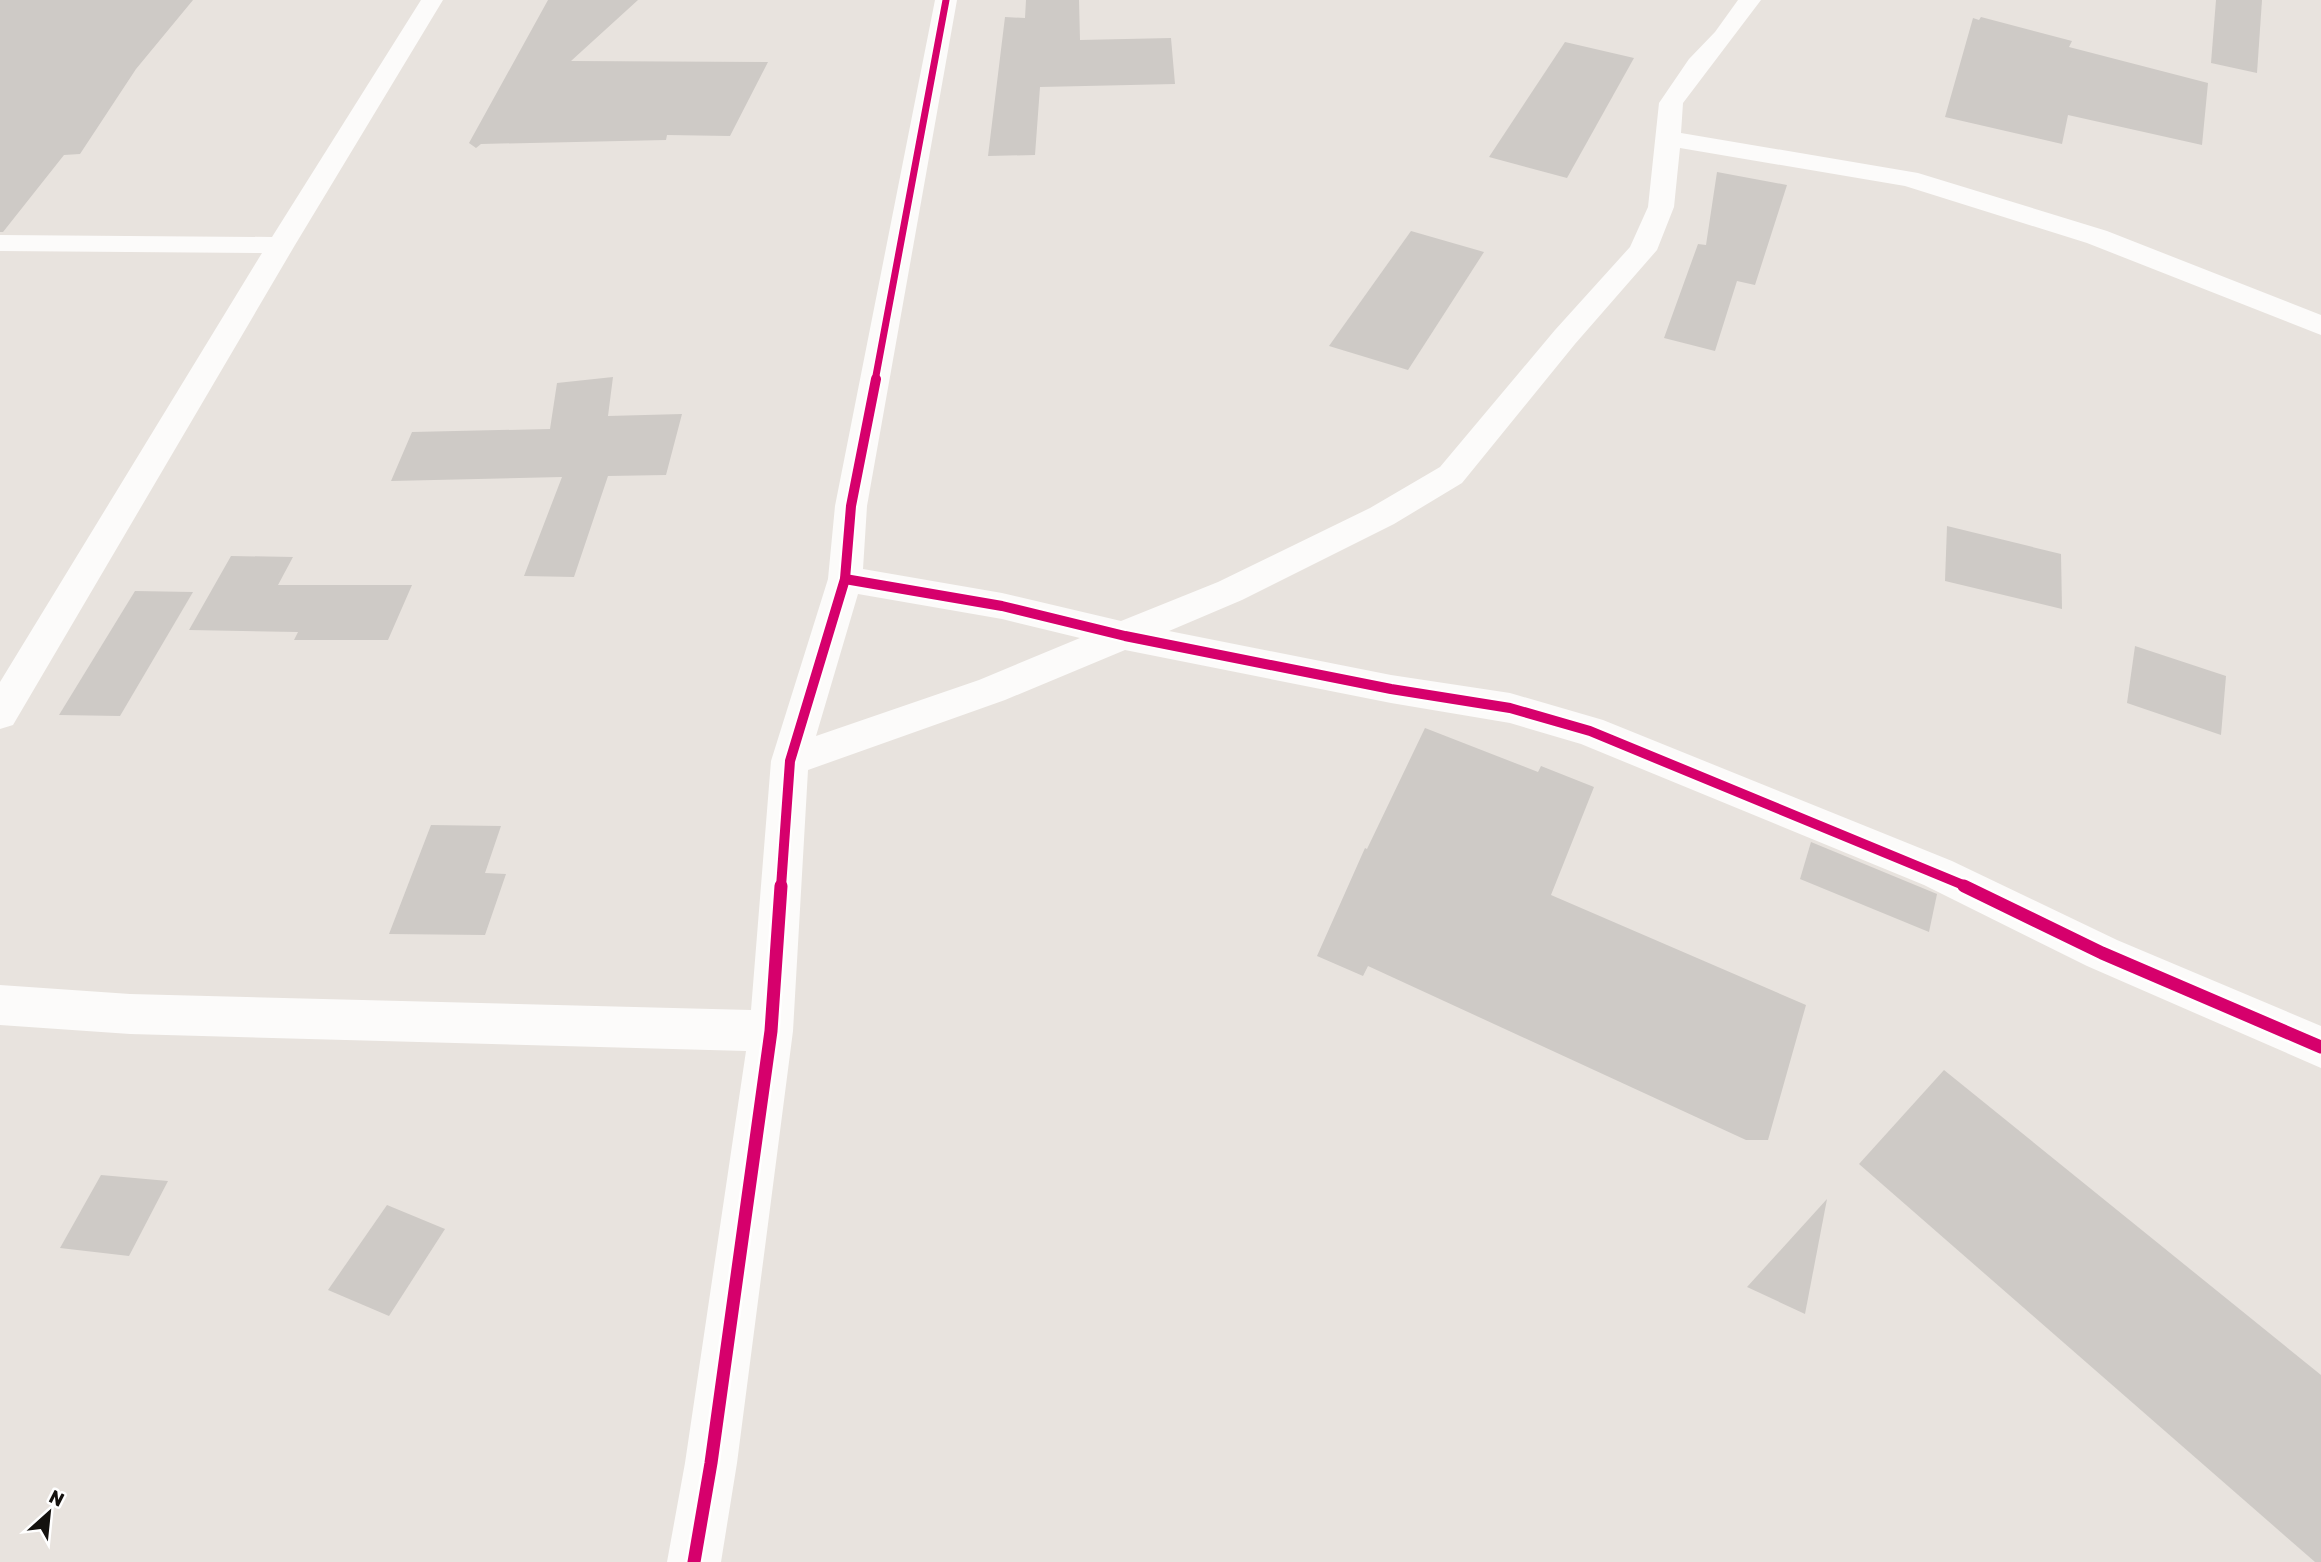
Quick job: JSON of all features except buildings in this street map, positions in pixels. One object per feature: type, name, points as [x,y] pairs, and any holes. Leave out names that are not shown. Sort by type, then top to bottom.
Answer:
[{"type":"street","points":[[0,714],[281,245],[432,0]]},
{"type":"street","points":[[694,1562],[711,1463],[771,1031],[790,761],[845,579],[851,506],[946,0]]},
{"type":"street","points":[[790,761],[992,690],[1230,591],[1382,516],[1451,475],[1565,337],[1643,250],[1661,207],[1671,103],[1698,64],[1723,37],[1750,0]]},
{"type":"street","points":[[1669,139],[1909,179],[2097,237],[2321,326]]},
{"type":"street","points":[[0,243],[281,245]]},
{"type":"street","points":[[845,579],[1002,606],[1125,636],[1391,689],[1510,708],[1590,731],[1938,873],[2102,953],[2321,1047]]},
{"type":"street","points":[[0,1005],[130,1014],[771,1031]]},
{"type":"cycle path","points":[[694,1562],[711,1463],[771,1031],[790,761],[845,579],[851,506],[946,0]]},
{"type":"cycle path","points":[[845,579],[1002,606],[1125,636],[1391,689],[1510,708],[1590,731],[1938,873],[2102,953],[2321,1047]]}]
